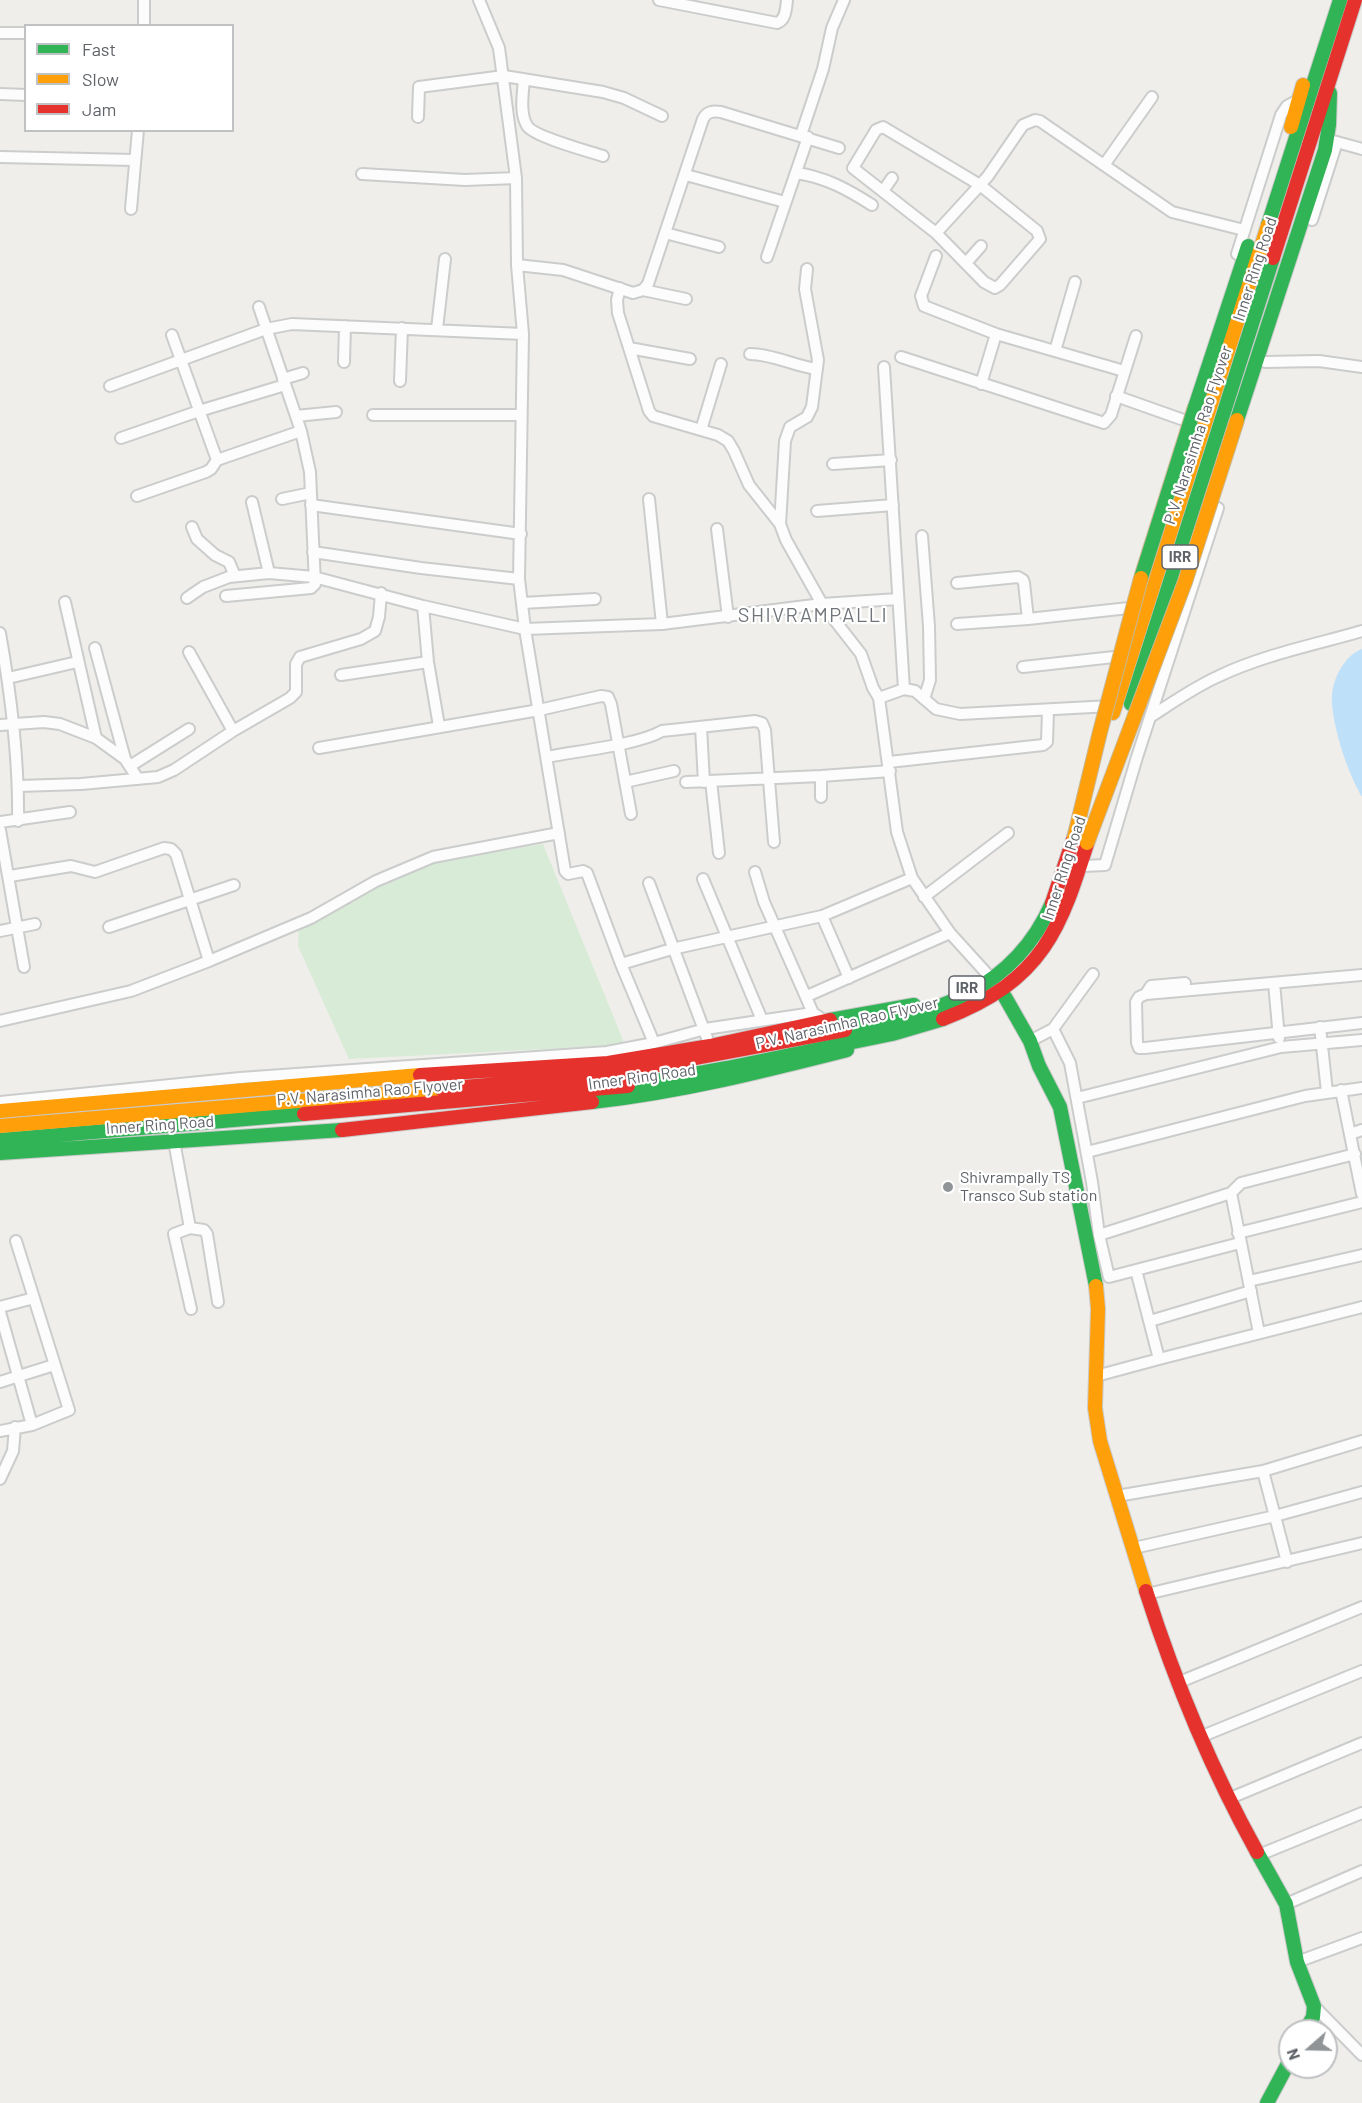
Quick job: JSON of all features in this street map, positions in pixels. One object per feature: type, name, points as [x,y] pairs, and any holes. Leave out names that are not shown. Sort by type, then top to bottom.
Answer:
[{"type":"main road","name":"Inner Ring Road","points":[[0,1111],[339,1081],[608,1063],[710,1046],[819,1017],[896,1010],[938,999],[972,986],[1007,961],[1034,928],[1052,895],[1144,607],[1194,425],[1329,0]]},
{"type":"main road","name":"P.V. Narasimha Rao Flyover","points":[[0,1140],[642,1084],[916,1028],[980,1004],[1014,981],[1027,969],[1050,939],[1061,918],[1080,841],[1340,0]]},
{"type":"main road","name":"P.V. Narasimha Rao Flyover","points":[[0,1126],[618,1073],[694,1060],[912,1014],[974,992],[990,983],[1017,960],[1039,931],[1080,841],[1355,0]]},
{"type":"main road","name":"Inner Ring Road","points":[[0,1153],[364,1128],[651,1095],[781,1068],[946,1024],[974,1013],[1002,998],[1031,974],[1055,942],[1071,911],[1083,866],[1219,434],[1360,0]]},
{"type":"main road","points":[[1080,841],[1132,612],[1194,425],[1195,407],[1303,85]]},
{"type":"main road","points":[[1080,841],[1185,582],[1332,140],[1330,93]]},
{"type":"main road","points":[[1002,998],[1030,1041],[1039,1066]]},
{"type":"main road","points":[[1002,998],[1024,1044],[1039,1066],[1060,1107],[1095,1279],[1098,1309],[1095,1408],[1100,1441],[1147,1594],[1178,1683],[1228,1798],[1286,1904],[1298,1962],[1314,2006],[1312,2019]]},
{"type":"main road","points":[[1267,2103],[1280,2079]]},
{"type":"street","points":[[144,0],[144,24]]},
{"type":"street","points":[[480,0],[499,48],[516,178],[517,265],[523,334],[519,579],[525,629],[559,833],[566,874],[583,871],[587,873],[654,1043]]},
{"type":"street","points":[[659,0],[777,23],[781,22],[784,17],[787,0]]},
{"type":"street","points":[[767,257],[796,173],[832,28],[844,0]]},
{"type":"street","points":[[0,33],[24,33]]},
{"type":"street","points":[[418,117],[419,87],[504,76],[624,98],[662,116]]},
{"type":"street","points":[[524,79],[523,111],[527,126],[536,134],[603,156]]},
{"type":"street","points":[[0,94],[24,96]]},
{"type":"street","points":[[1104,165],[1152,98]]},
{"type":"street","name":"Inner Ring Road","points":[[1194,425],[1244,231],[1281,115],[1287,106],[1296,101]]},
{"type":"street","points":[[643,290],[648,284],[703,119],[708,113],[721,112],[839,148]]},
{"type":"street","points":[[936,233],[988,176],[1023,125],[1035,120],[1052,128],[1172,212],[1244,231]]},
{"type":"street","points":[[884,127],[980,185],[1034,228],[1040,239],[995,288],[984,282],[936,233],[883,191],[853,168],[876,130],[884,127]]},
{"type":"street","points":[[130,209],[138,132]]},
{"type":"street","points":[[1083,866],[1105,865],[1265,362],[1332,140],[1362,149]]},
{"type":"street","points":[[0,156],[134,160]]},
{"type":"street","points":[[796,173],[812,175],[834,183],[872,205]]},
{"type":"street","points":[[362,174],[465,180],[516,178]]},
{"type":"street","points":[[686,175],[786,202]]},
{"type":"street","points":[[883,191],[892,178]]},
{"type":"street","points":[[665,233],[719,247]]},
{"type":"street","points":[[966,263],[981,246]]},
{"type":"street","points":[[936,256],[921,296],[924,306],[996,334],[1124,371]]},
{"type":"street","points":[[437,329],[445,259]]},
{"type":"street","points":[[517,265],[563,270],[633,293],[643,290],[686,299]]},
{"type":"street","points":[[780,524],[785,441],[790,427],[807,417],[812,407],[817,369],[816,342],[805,290],[807,270]]},
{"type":"street","points":[[1055,351],[1075,282]]},
{"type":"street","points":[[620,288],[617,300],[618,314],[645,403],[653,416],[718,435],[728,441],[749,485],[780,524],[786,540],[822,604],[861,654],[879,698],[897,832],[912,878],[950,933],[988,976]]},
{"type":"street","points":[[226,596],[311,588],[314,585],[310,472],[301,431],[259,307]]},
{"type":"street","points":[[110,386],[266,328],[292,324],[523,334]]},
{"type":"street","points":[[344,362],[345,326]]},
{"type":"street","points":[[400,381],[402,328]]},
{"type":"street","points":[[981,384],[996,334]]},
{"type":"street","points":[[172,335],[217,460]]},
{"type":"street","points":[[901,357],[1104,423],[1108,420],[1136,336]]},
{"type":"street","points":[[628,348],[690,359]]},
{"type":"street","points":[[750,354],[770,357],[799,367],[817,369]]},
{"type":"street","points":[[1265,362],[1319,361],[1362,368]]},
{"type":"street","points":[[701,430],[721,364]]},
{"type":"street","points":[[884,367],[904,689]]},
{"type":"street","points":[[121,438],[284,382],[303,373]]},
{"type":"street","points":[[1115,399],[1194,425]]},
{"type":"street","points":[[1115,399],[1194,425]]},
{"type":"street","points":[[296,416],[336,412]]},
{"type":"street","points":[[373,415],[521,415]]},
{"type":"street","points":[[137,495],[206,472],[217,460],[301,431]]},
{"type":"street","points":[[1219,434],[1240,441]]},
{"type":"street","points":[[833,464],[891,460]]},
{"type":"street","points":[[282,499],[311,493]]},
{"type":"street","points":[[649,499],[662,624]]},
{"type":"street","points":[[252,502],[269,573]]},
{"type":"street","points":[[311,505],[521,534]]},
{"type":"street","points":[[817,511],[893,505]]},
{"type":"street","points":[[192,527],[197,539],[215,555],[229,562],[235,576]]},
{"type":"street","points":[[717,529],[728,617]]},
{"type":"street","points":[[922,536],[929,626],[930,681],[924,699]]},
{"type":"street","points":[[313,552],[421,568],[519,579]]},
{"type":"street","points":[[187,598],[203,587],[235,576],[269,573],[314,576],[423,606],[525,629],[662,624],[822,604],[898,600]]},
{"type":"street","points":[[957,583],[1018,577],[1024,583],[1028,619]]},
{"type":"street","points":[[19,786],[81,784],[158,777],[174,770],[233,731],[290,698],[296,692],[296,664],[300,657],[361,639],[375,631],[381,593]]},
{"type":"street","points":[[522,603],[595,598]]},
{"type":"street","points":[[65,602],[96,738]]},
{"type":"street","points":[[423,606],[428,662],[439,726]]},
{"type":"street","points":[[957,624],[1144,607]]},
{"type":"street","points":[[1150,718],[1181,696],[1215,677],[1240,667],[1362,631]]},
{"type":"street","points":[[0,633],[14,725],[19,786],[18,821]]},
{"type":"street","points":[[95,648],[128,762],[138,779]]},
{"type":"street","points":[[189,652],[233,731]]},
{"type":"street","points":[[1023,668],[1129,656]]},
{"type":"street","points":[[8,678],[77,662]]},
{"type":"street","points":[[341,675],[428,662]]},
{"type":"street","points":[[879,698],[904,689],[915,691],[936,710],[960,714],[1113,706]]},
{"type":"street","points":[[319,748],[539,710],[601,696],[608,697],[631,814]]},
{"type":"street","points":[[686,782],[821,776],[1043,745],[1047,742],[1048,736],[1048,710]]},
{"type":"street","points":[[547,757],[654,736],[662,731],[755,721],[762,723],[765,730],[774,842]]},
{"type":"street","points":[[0,725],[44,722],[60,724],[96,738],[128,762]]},
{"type":"street","points":[[701,727],[718,853]]},
{"type":"street","points":[[128,762],[189,729]]},
{"type":"street","points":[[625,782],[674,771]]},
{"type":"street","points":[[821,776],[821,797]]},
{"type":"street","points":[[0,822],[70,812]]},
{"type":"street","points":[[0,830],[10,876],[24,967]]},
{"type":"street","points":[[0,1021],[131,991],[209,962],[311,918],[376,881],[433,857],[559,833]]},
{"type":"street","points":[[924,897],[1008,833]]},
{"type":"street","points":[[10,876],[71,866],[95,872],[164,848],[171,849],[176,854],[209,962]]},
{"type":"street","points":[[0,1102],[240,1078],[607,1052],[654,1043],[705,1029],[762,1020],[819,1017],[764,902],[755,872]]},
{"type":"street","points":[[621,963],[672,949],[822,916],[912,878]]},
{"type":"street","points":[[703,879],[762,1020]]},
{"type":"street","points":[[649,883],[710,1046]]},
{"type":"street","points":[[109,927],[234,885]]},
{"type":"street","points":[[822,916],[849,978]]},
{"type":"street","points":[[0,932],[35,924]]},
{"type":"street","points":[[807,996],[950,933]]},
{"type":"street","points":[[1030,1041],[1053,1029],[1094,974]]},
{"type":"street","points":[[1362,975],[1146,994],[1139,997],[1136,1002],[1139,1048],[1362,1023]]},
{"type":"street","points":[[1146,994],[1151,986],[1185,982]]},
{"type":"street","points":[[1274,983],[1281,1047]]},
{"type":"street","points":[[1320,1027],[1327,1092]]},
{"type":"street","points":[[1053,1029],[1070,1063],[1095,1196],[1099,1235],[1109,1277],[1362,1202]]},
{"type":"street","points":[[1077,1098],[1281,1047],[1362,1040]]},
{"type":"street","points":[[1087,1152],[1249,1110],[1327,1092],[1362,1088]]},
{"type":"street","points":[[1341,1090],[1361,1186]]},
{"type":"street","points":[[1350,1134],[1362,1130]]},
{"type":"street","points":[[174,1141],[190,1228]]},
{"type":"street","points":[[1099,1235],[1231,1193],[1241,1183],[1355,1154]]},
{"type":"street","points":[[1078,1193],[1092,1182]]},
{"type":"street","points":[[1078,1193],[1095,1196]]},
{"type":"street","points":[[1231,1193],[1259,1334]]},
{"type":"street","points":[[191,1309],[174,1234],[190,1228],[204,1230],[207,1234],[218,1302]]},
{"type":"street","points":[[0,1431],[32,1425],[69,1410],[16,1241]]},
{"type":"street","points":[[1150,1321],[1250,1286],[1362,1256]]},
{"type":"street","points":[[1136,1270],[1159,1359]]},
{"type":"street","points":[[0,1306],[34,1298]]},
{"type":"street","points":[[1096,1376],[1362,1307]]},
{"type":"street","points":[[0,1312],[32,1425]]},
{"type":"street","points":[[0,1382],[54,1365]]},
{"type":"street","points":[[0,1479],[13,1451],[15,1427]]},
{"type":"street","points":[[1117,1496],[1263,1472],[1362,1441]]},
{"type":"street","points":[[1263,1472],[1287,1562]]},
{"type":"street","points":[[1134,1548],[1275,1516],[1362,1492]]},
{"type":"street","points":[[1147,1594],[1362,1543]]},
{"type":"street","points":[[1178,1683],[1362,1607]]},
{"type":"street","points":[[1200,1737],[1362,1671]]},
{"type":"street","points":[[1228,1798],[1362,1743]]},
{"type":"street","points":[[1259,1855],[1362,1812]]},
{"type":"street","points":[[1286,1904],[1362,1871]]},
{"type":"street","points":[[1298,1962],[1362,1938]]},
{"type":"street","points":[[1314,2006],[1362,2055]]},
{"type":"green space","points":[[543,844],[625,1045],[349,1059],[298,946],[299,923],[410,866]]},
{"type":"water","points":[[1362,649],[1362,797],[1339,739],[1333,714],[1332,695],[1339,671],[1349,658]]},
{"type":"traffic: fast","points":[[1268,225],[1340,0]]},
{"type":"traffic: fast","points":[[1237,420],[1325,150],[1329,125],[1330,93]]},
{"type":"traffic: fast","points":[[1195,407],[1248,246]]},
{"type":"traffic: fast","points":[[1131,704],[1273,258]]},
{"type":"traffic: fast","points":[[1141,578],[1195,407]]},
{"type":"traffic: fast","points":[[845,1030],[909,1016],[967,994],[993,978],[1016,958],[1036,934],[1052,903]]},
{"type":"traffic: fast","points":[[1005,997],[1030,1041],[1039,1066],[1060,1107],[1096,1286]]},
{"type":"traffic: fast","points":[[830,1020],[914,1005]]},
{"type":"traffic: fast","points":[[628,1086],[892,1034],[943,1019]]},
{"type":"traffic: fast","points":[[592,1102],[689,1087],[847,1050]]},
{"type":"traffic: fast","points":[[0,1140],[304,1114]]},
{"type":"traffic: fast","points":[[0,1153],[342,1130]]},
{"type":"traffic: fast","points":[[1257,1852],[1286,1904],[1297,1962],[1314,2006],[1312,2019]]},
{"type":"traffic: fast","points":[[1267,2103],[1280,2079]]},
{"type":"traffic: slow","points":[[1291,127],[1303,85]]},
{"type":"traffic: slow","points":[[1113,713],[1268,225]]},
{"type":"traffic: slow","points":[[1087,843],[1185,582],[1237,420]]},
{"type":"traffic: slow","points":[[1074,839],[1141,578]]},
{"type":"traffic: slow","points":[[0,1111],[420,1075]]},
{"type":"traffic: slow","points":[[0,1126],[441,1089]]},
{"type":"traffic: slow","points":[[1096,1286],[1098,1309],[1095,1408],[1100,1441],[1146,1591]]},
{"type":"traffic: jam","points":[[1273,258],[1355,0]]},
{"type":"traffic: jam","points":[[1052,903],[1078,825]]},
{"type":"traffic: jam","points":[[943,1019],[978,1003],[1006,986],[1028,967],[1045,946],[1070,894],[1092,828]]},
{"type":"traffic: jam","points":[[420,1075],[608,1063],[710,1046],[830,1020]]},
{"type":"traffic: jam","points":[[441,1089],[625,1071],[845,1030]]},
{"type":"traffic: jam","points":[[304,1114],[628,1086]]},
{"type":"traffic: jam","points":[[342,1130],[592,1102]]},
{"type":"traffic: jam","points":[[1146,1591],[1169,1658],[1209,1757],[1257,1852]]},
{"type":"place","name":"Shivrampally TS Transco Sub station","points":[[948,1187]]},
{"type":"district","name":"SHIVRAMPALLI","points":[[813,615]]}]
